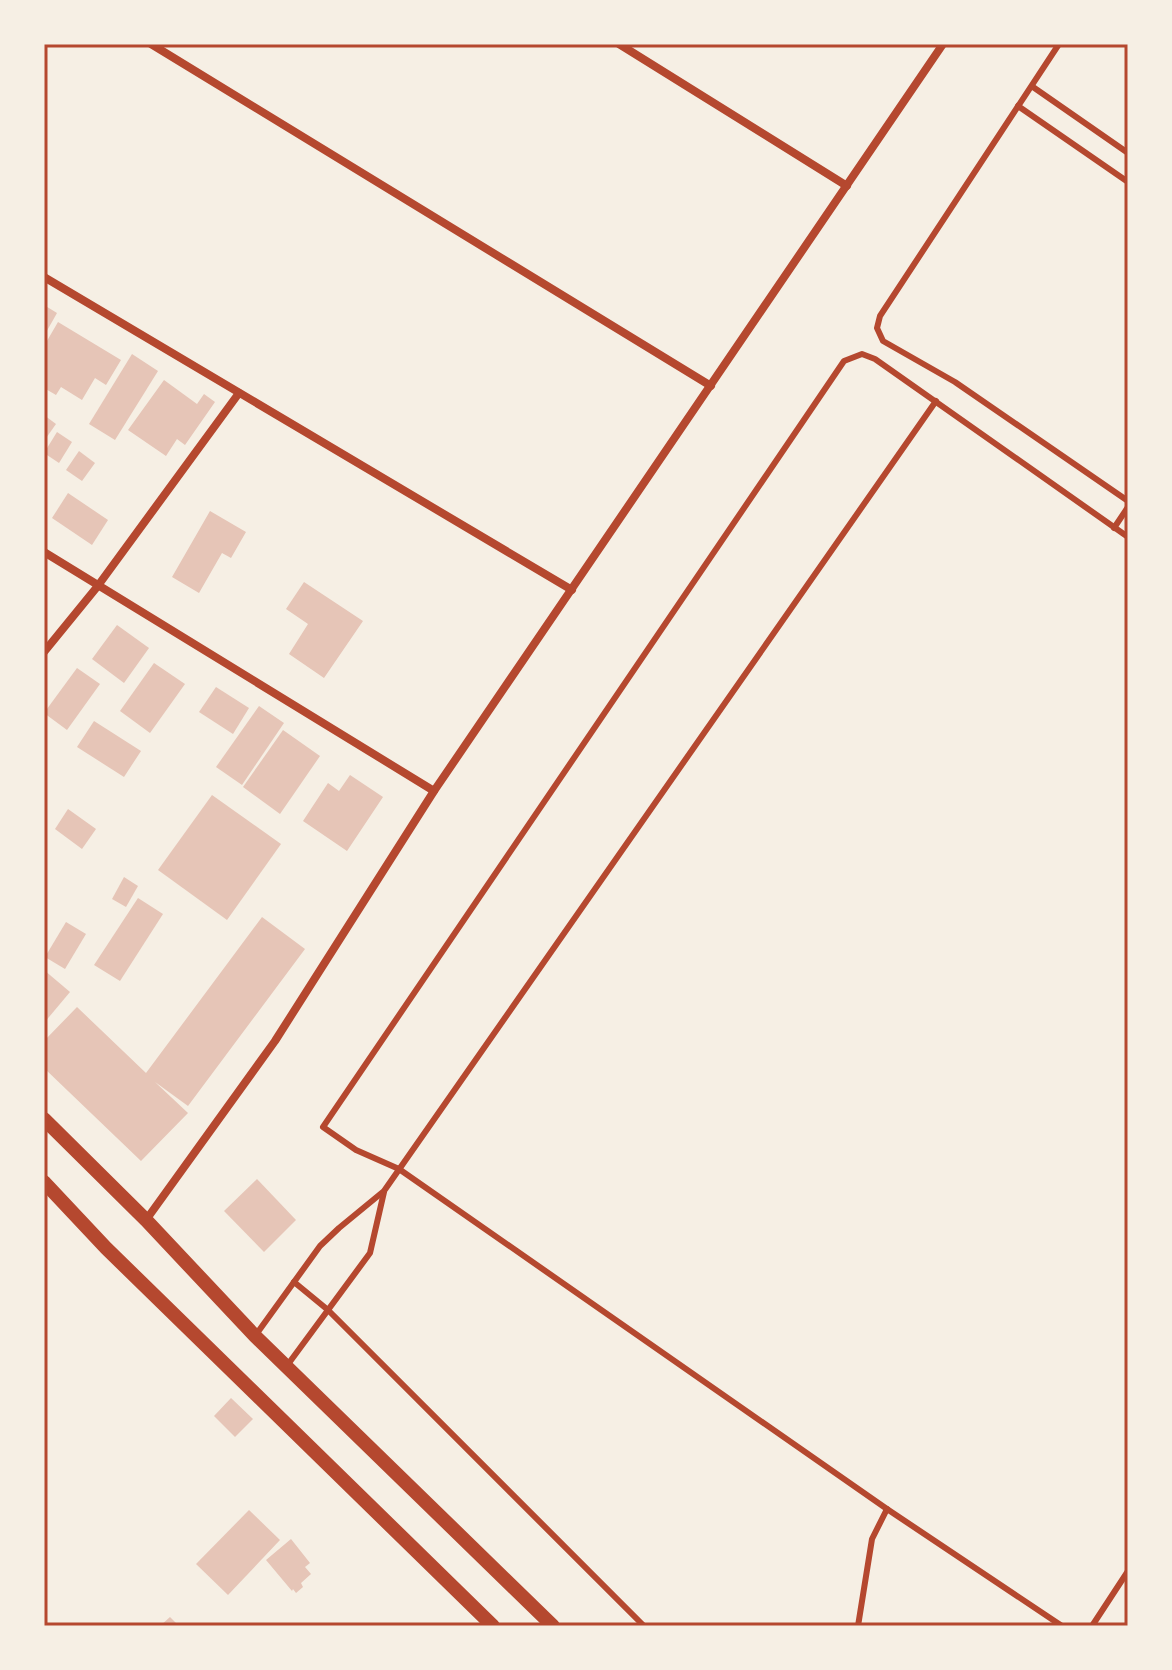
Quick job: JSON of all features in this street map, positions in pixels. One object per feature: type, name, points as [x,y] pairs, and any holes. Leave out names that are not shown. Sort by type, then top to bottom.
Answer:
[{"type":"street","points":[[151,44],[711,386]]},
{"type":"street","points":[[619,44],[847,186]]},
{"type":"street","points":[[146,1220],[275,1041],[434,791],[943,44]]},
{"type":"street","points":[[44,277],[572,590]]},
{"type":"street","points":[[44,652],[97,587],[239,393]]},
{"type":"street","points":[[44,552],[434,791]]},
{"type":"street","points":[[44,1119],[146,1220],[286,1367],[553,1626]]},
{"type":"street","points":[[44,1182],[106,1248],[493,1626]]},
{"type":"lane","points":[[1059,44],[880,316],[877,328],[883,341],[955,382],[1128,504],[1114,528]]},
{"type":"lane","points":[[1033,87],[1128,153]]},
{"type":"lane","points":[[1018,106],[1128,182]]},
{"type":"lane","points":[[1062,1626],[887,1509],[399,1169],[356,1150],[323,1127],[844,361],[862,354],[875,359],[1128,537]]},
{"type":"lane","points":[[255,1336],[320,1246],[384,1191],[936,401]]},
{"type":"lane","points":[[286,1367],[370,1253],[384,1191]]},
{"type":"lane","points":[[294,1282],[328,1310],[644,1626]]},
{"type":"lane","points":[[858,1626],[872,1539],[887,1509]]},
{"type":"lane","points":[[1092,1626],[1128,1571]]},
{"type":"building","points":[[44,305],[57,313],[44,336]]},
{"type":"building","points":[[58,322],[121,360],[106,385],[95,378],[82,400],[61,387],[56,395],[44,388],[44,346]]},
{"type":"building","points":[[132,354],[158,371],[115,440],[89,424]]},
{"type":"building","points":[[164,380],[197,404],[204,394],[215,402],[185,445],[177,439],[166,456],[128,430]]},
{"type":"building","points":[[44,415],[56,424],[44,441]]},
{"type":"building","points":[[57,432],[72,442],[59,463],[44,453]]},
{"type":"building","points":[[79,451],[95,463],[82,481],[66,470]]},
{"type":"building","points":[[68,493],[108,520],[92,545],[52,518]]},
{"type":"building","points":[[210,511],[246,532],[231,558],[222,553],[199,593],[172,577]]},
{"type":"building","points":[[304,582],[363,621],[324,678],[289,654],[308,624],[286,609]]},
{"type":"building","points":[[117,625],[149,648],[124,683],[92,659]]},
{"type":"building","points":[[154,663],[185,684],[150,733],[120,711]]},
{"type":"building","points":[[77,668],[100,684],[67,730],[44,713]]},
{"type":"building","points":[[216,687],[249,708],[233,734],[199,712]]},
{"type":"building","points":[[259,706],[284,723],[242,785],[216,767]]},
{"type":"building","points":[[94,721],[141,751],[124,777],[77,747]]},
{"type":"building","points":[[283,730],[320,756],[280,814],[243,787]]},
{"type":"building","points":[[350,775],[383,797],[347,851],[303,821],[328,783],[339,791]]},
{"type":"building","points":[[212,795],[281,844],[227,920],[158,870]]},
{"type":"building","points":[[68,809],[96,829],[82,849],[55,829]]},
{"type":"building","points":[[124,877],[138,886],[126,907],[112,899]]},
{"type":"building","points":[[138,898],[163,914],[120,981],[94,965]]},
{"type":"building","points":[[262,917],[305,949],[188,1106],[155,1082],[188,1113],[141,1161],[44,1068],[44,1041],[77,1007],[146,1073]]},
{"type":"building","points":[[66,922],[86,934],[65,969],[45,957]]},
{"type":"building","points":[[44,970],[70,992],[44,1023]]},
{"type":"building","points":[[257,1179],[296,1220],[264,1252],[224,1211]]},
{"type":"building","points":[[231,1398],[253,1419],[235,1437],[214,1416]]},
{"type":"building","points":[[249,1510],[280,1540],[228,1595],[196,1564]]},
{"type":"building","points":[[291,1539],[310,1563],[305,1567],[311,1574],[296,1593],[266,1560]]},
{"type":"building","points":[[170,1617],[179,1626],[160,1626]]}]
